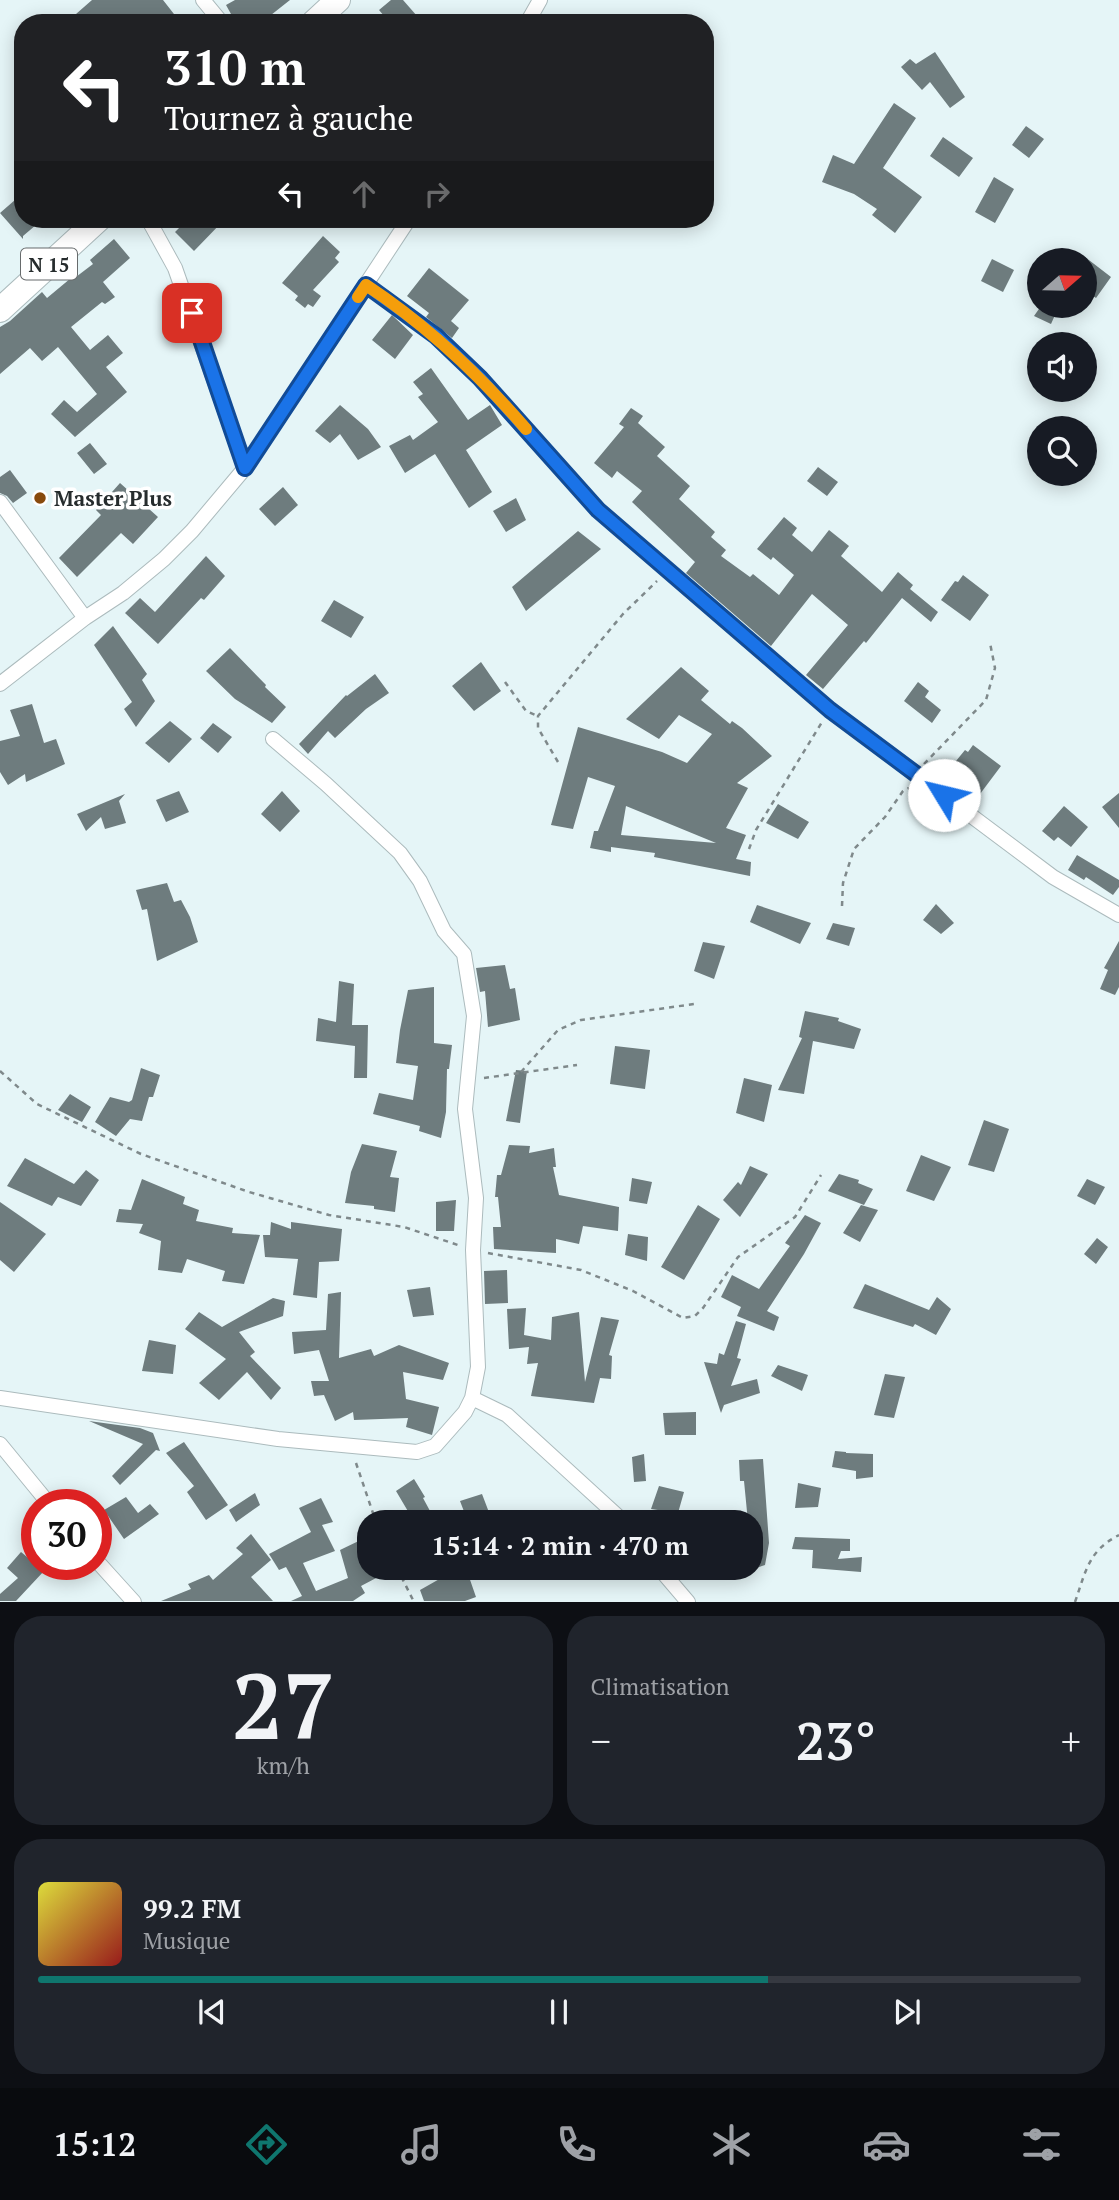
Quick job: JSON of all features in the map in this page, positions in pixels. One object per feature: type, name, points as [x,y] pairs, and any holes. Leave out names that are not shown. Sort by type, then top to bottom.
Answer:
[{"type":"highway","points":[[323,14],[338,0]]},
{"type":"highway","name":"N 15","points":[[0,310],[89,228]]},
{"type":"street","points":[[203,0],[215,14]]},
{"type":"street","points":[[153,228],[175,268],[245,468]]},
{"type":"street","points":[[0,684],[85,618],[123,593],[164,559],[191,531],[245,468],[403,228]]},
{"type":"street","points":[[366,285],[436,336],[480,378],[598,510],[830,710],[1053,877],[1119,915]]},
{"type":"street","points":[[0,502],[85,618]]},
{"type":"street","points":[[0,1398],[198,1429],[351,1446],[425,1451],[445,1438],[472,1398],[478,1367],[473,1250],[476,1198],[465,1109],[474,1016],[464,954],[444,931],[420,881],[400,853],[273,739]]},
{"type":"street","points":[[472,1398],[507,1415],[612,1510]]},
{"type":"street","points":[[0,1444],[37,1489]]},
{"type":"street","points":[[112,1577],[134,1601]]},
{"type":"street","points":[[670,1580],[688,1601]]},
{"type":"path","points":[[558,762],[538,728],[538,716],[623,614],[667,571]]},
{"type":"path","points":[[842,906],[843,883],[854,849],[885,817],[903,791],[920,778],[986,700],[995,668],[990,643]]},
{"type":"path","points":[[505,682],[526,711],[538,716]]},
{"type":"path","points":[[749,849],[756,830],[830,710]]},
{"type":"path","points":[[521,1072],[558,1030],[581,1020],[694,1004]]},
{"type":"path","points":[[467,1081],[577,1065]]},
{"type":"path","points":[[0,1071],[37,1104],[141,1154],[249,1192],[329,1215],[404,1227],[473,1250],[581,1270],[633,1291],[683,1318],[689,1318],[704,1308],[738,1257],[795,1217],[821,1175]]},
{"type":"path","points":[[351,1446],[372,1510]]},
{"type":"path","points":[[1075,1601],[1087,1567],[1102,1544],[1119,1535]]},
{"type":"path","points":[[403,1580],[414,1601]]},
{"type":"building","points":[[92,0],[163,0],[174,14],[76,14]]},
{"type":"building","points":[[235,0],[290,0],[272,14],[231,14],[226,5]]},
{"type":"building","points":[[391,0],[403,0],[415,14],[382,14],[379,10]]},
{"type":"building","points":[[935,52],[965,97],[950,108],[930,82],[922,90],[901,67],[910,59],[916,64]]},
{"type":"building","points":[[894,103],[916,118],[883,168],[922,197],[895,233],[872,215],[877,209],[854,194],[822,182],[833,155],[854,164]]},
{"type":"building","points":[[1026,126],[1044,139],[1029,158],[1012,145]]},
{"type":"building","points":[[943,137],[973,158],[959,177],[930,156]]},
{"type":"building","points":[[994,177],[1014,189],[995,223],[975,212]]},
{"type":"building","points":[[14,201],[14,228],[32,228],[23,239],[0,213]]},
{"type":"building","points":[[179,228],[216,228],[194,251],[175,232]]},
{"type":"building","points":[[323,236],[340,252],[335,258],[339,262],[313,290],[321,296],[313,307],[308,304],[305,308],[295,300],[298,296],[282,283]]},
{"type":"building","points":[[114,239],[130,258],[103,282],[115,297],[105,304],[102,302],[71,327],[90,350],[108,335],[123,353],[106,367],[127,392],[75,437],[51,414],[64,400],[77,412],[97,394],[58,347],[42,361],[30,348],[0,374],[0,327],[42,292],[47,298],[93,264],[90,260]]},
{"type":"building","points":[[992,259],[1014,270],[1003,292],[981,281]]},
{"type":"building","points":[[1097,266],[1111,277],[1097,297]]},
{"type":"building","points":[[429,268],[469,300],[451,321],[459,328],[452,338],[426,317],[429,313],[407,296]]},
{"type":"building","points":[[392,315],[413,335],[395,359],[372,340]]},
{"type":"building","points":[[1038,318],[1054,318],[1051,324]]},
{"type":"building","points":[[431,368],[468,420],[490,405],[502,425],[466,450],[492,492],[469,508],[435,454],[405,473],[389,446],[410,435],[413,440],[438,422],[418,397],[423,394],[413,382]]},
{"type":"building","points":[[340,405],[368,429],[381,447],[358,460],[340,434],[330,443],[315,431]]},
{"type":"building","points":[[631,408],[643,416],[638,423],[665,447],[657,456],[690,486],[679,499],[715,532],[711,537],[726,550],[721,556],[750,577],[753,574],[779,595],[794,575],[773,557],[771,560],[757,549],[784,517],[797,528],[792,535],[812,552],[829,530],[849,546],[841,556],[882,592],[898,572],[913,585],[910,589],[938,612],[931,622],[902,598],[866,643],[864,641],[823,689],[806,675],[848,625],[812,594],[771,646],[686,573],[695,562],[632,502],[642,491],[617,471],[612,478],[594,463],[624,427],[619,424]]},
{"type":"building","points":[[90,443],[107,464],[94,474],[77,453]]},
{"type":"building","points":[[818,467],[838,482],[827,496],[807,481]]},
{"type":"building","points":[[10,470],[27,493],[13,503],[0,493],[0,477]]},
{"type":"building","points":[[120,483],[158,517],[133,544],[121,533],[77,577],[59,558],[101,515],[96,510]]},
{"type":"building","points":[[283,487],[298,505],[275,526],[259,509]]},
{"type":"building","points":[[516,498],[526,520],[506,532],[493,511]]},
{"type":"building","points":[[578,531],[601,549],[526,611],[512,587]]},
{"type":"building","points":[[206,556],[225,576],[158,644],[125,613],[140,598],[155,612]]},
{"type":"building","points":[[963,575],[989,595],[970,621],[941,600]]},
{"type":"building","points":[[334,600],[364,617],[351,638],[321,621]]},
{"type":"building","points":[[113,626],[147,674],[142,680],[155,701],[136,727],[124,709],[132,702],[94,645]]},
{"type":"building","points":[[230,648],[286,707],[272,723],[235,699],[206,671]]},
{"type":"building","points":[[481,662],[501,691],[474,711],[452,686]]},
{"type":"building","points":[[681,667],[709,691],[701,700],[730,724],[732,721],[742,728],[772,756],[737,783],[748,788],[726,828],[746,835],[736,859],[751,862],[750,876],[654,857],[655,853],[611,847],[611,852],[590,848],[594,831],[598,831],[615,786],[588,777],[573,829],[551,825],[578,727],[662,752],[687,763],[712,734],[679,715],[659,739],[626,719]],"holes":[[[626,806],[716,843],[621,835]]]},
{"type":"building","points":[[375,674],[389,693],[366,709],[335,738],[328,731],[308,754],[299,744],[346,695]]},
{"type":"building","points":[[918,682],[929,691],[925,697],[941,710],[932,723],[904,701]]},
{"type":"building","points":[[32,704],[44,743],[56,739],[65,764],[26,782],[25,774],[8,785],[0,772],[0,741],[20,736],[10,710]]},
{"type":"building","points":[[170,721],[192,739],[169,763],[145,743]]},
{"type":"building","points":[[213,723],[232,737],[218,753],[200,738]]},
{"type":"building","points":[[973,745],[1001,766],[980,794],[952,773],[959,764],[956,761]]},
{"type":"building","points":[[179,791],[189,812],[166,822],[156,800]]},
{"type":"building","points":[[282,791],[300,811],[280,832],[261,814]]},
{"type":"building","points":[[1119,793],[1119,828],[1102,807]]},
{"type":"building","points":[[125,794],[119,801],[126,823],[105,829],[101,817],[86,831],[77,814]]},
{"type":"building","points":[[778,804],[809,822],[798,839],[766,823]]},
{"type":"building","points":[[1064,806],[1088,827],[1071,847],[1058,837],[1054,841],[1042,831]]},
{"type":"building","points":[[1077,855],[1119,880],[1119,887],[1113,895],[1086,877],[1084,880],[1068,870]]},
{"type":"building","points":[[167,883],[174,902],[181,900],[190,917],[198,942],[157,961],[147,909],[142,910],[136,890]]},
{"type":"building","points":[[936,904],[954,923],[941,934],[923,920]]},
{"type":"building","points":[[757,905],[811,923],[800,944],[750,922]]},
{"type":"building","points":[[833,923],[855,928],[849,946],[826,939]]},
{"type":"building","points":[[1119,941],[1119,987],[1115,995],[1100,989],[1108,970],[1104,968]]},
{"type":"building","points":[[703,942],[725,946],[714,979],[694,971]]},
{"type":"building","points":[[505,965],[510,989],[515,988],[520,1020],[488,1027],[485,991],[480,992],[476,968]]},
{"type":"building","points":[[339,981],[354,984],[352,1025],[368,1025],[367,1078],[354,1078],[355,1046],[316,1041],[318,1018],[336,1022]]},
{"type":"building","points":[[434,987],[434,1043],[452,1045],[447,1069],[446,1112],[441,1138],[419,1131],[420,1126],[373,1114],[379,1093],[413,1100],[418,1066],[396,1063],[400,1030],[408,990]]},
{"type":"building","points":[[805,1011],[839,1018],[838,1021],[861,1029],[854,1049],[813,1041],[804,1094],[778,1090],[802,1038],[799,1037]]},
{"type":"building","points":[[615,1046],[650,1050],[645,1089],[610,1084]]},
{"type":"building","points":[[141,1068],[160,1075],[153,1097],[149,1097],[142,1121],[130,1119],[116,1136],[95,1122],[110,1097],[129,1102],[132,1100]]},
{"type":"building","points":[[516,1070],[527,1071],[520,1123],[506,1121]]},
{"type":"building","points":[[744,1078],[772,1085],[764,1122],[736,1113]]},
{"type":"building","points":[[70,1094],[91,1107],[82,1122],[58,1110]]},
{"type":"building","points":[[984,1120],[1009,1129],[994,1172],[968,1165]]},
{"type":"building","points":[[362,1144],[397,1151],[390,1177],[399,1178],[395,1212],[374,1209],[374,1206],[345,1203],[351,1172]]},
{"type":"building","points":[[509,1145],[530,1146],[529,1153],[554,1148],[556,1167],[553,1167],[559,1195],[619,1207],[618,1231],[583,1226],[579,1244],[556,1239],[556,1253],[494,1249],[493,1227],[501,1227],[498,1197],[495,1197],[497,1175],[501,1175]]},
{"type":"building","points":[[921,1155],[951,1167],[934,1201],[906,1191]]},
{"type":"building","points":[[25,1158],[74,1184],[86,1170],[99,1180],[81,1206],[58,1197],[52,1206],[7,1186]]},
{"type":"building","points":[[750,1166],[768,1174],[740,1217],[723,1200],[738,1182],[741,1185]]},
{"type":"building","points":[[839,1174],[859,1180],[858,1183],[873,1189],[864,1205],[828,1191]]},
{"type":"building","points":[[632,1178],[652,1182],[647,1204],[629,1201]]},
{"type":"building","points":[[142,1179],[185,1197],[183,1204],[199,1210],[196,1221],[233,1228],[232,1233],[260,1235],[244,1284],[222,1281],[225,1271],[187,1259],[182,1273],[158,1270],[161,1241],[139,1233],[143,1224],[116,1222],[119,1209],[131,1210]]},
{"type":"building","points":[[1087,1179],[1105,1187],[1095,1205],[1077,1196]]},
{"type":"building","points":[[456,1200],[454,1231],[436,1231],[436,1202]]},
{"type":"building","points":[[0,1202],[46,1234],[14,1272],[0,1260]]},
{"type":"building","points":[[698,1205],[720,1219],[684,1280],[661,1267]]},
{"type":"building","points":[[861,1205],[878,1210],[860,1242],[843,1233]]},
{"type":"building","points":[[805,1215],[821,1223],[767,1311],[779,1317],[774,1331],[737,1316],[741,1307],[721,1297],[732,1275],[759,1289],[790,1246],[785,1243]]},
{"type":"building","points":[[271,1222],[291,1229],[291,1222],[342,1229],[339,1261],[319,1262],[317,1298],[293,1295],[298,1259],[265,1257],[263,1235],[270,1235]]},
{"type":"building","points":[[628,1234],[648,1237],[647,1261],[625,1255]]},
{"type":"building","points":[[1097,1238],[1108,1247],[1096,1264],[1084,1254]]},
{"type":"building","points":[[507,1270],[508,1303],[485,1304],[484,1271]]},
{"type":"building","points":[[865,1284],[929,1310],[937,1297],[951,1309],[936,1335],[915,1324],[913,1327],[853,1308]]},
{"type":"building","points":[[430,1287],[434,1315],[413,1317],[407,1290]]},
{"type":"building","points":[[341,1292],[339,1358],[371,1349],[374,1356],[399,1345],[449,1363],[443,1380],[403,1372],[406,1399],[439,1407],[432,1435],[406,1427],[408,1418],[354,1420],[353,1412],[335,1421],[324,1395],[314,1396],[311,1381],[329,1381],[319,1350],[294,1354],[292,1332],[326,1330],[328,1294]]},
{"type":"building","points":[[273,1298],[285,1301],[283,1316],[239,1332],[255,1352],[250,1356],[281,1388],[271,1400],[247,1372],[219,1400],[199,1383],[226,1359],[185,1329],[199,1312],[222,1327]]},
{"type":"building","points":[[526,1308],[524,1335],[551,1340],[552,1317],[579,1312],[585,1382],[601,1317],[619,1320],[609,1355],[612,1356],[611,1379],[600,1378],[594,1403],[531,1396],[538,1363],[527,1364],[529,1347],[509,1349],[507,1309]]},
{"type":"building","points":[[736,1321],[746,1324],[737,1358],[741,1359],[731,1386],[757,1379],[760,1393],[724,1405],[721,1413],[704,1362],[717,1364],[719,1353],[724,1355]]},
{"type":"building","points":[[149,1340],[176,1345],[173,1374],[142,1371]]},
{"type":"building","points":[[778,1365],[808,1375],[802,1391],[771,1376]]},
{"type":"building","points":[[885,1374],[905,1377],[894,1418],[874,1415]]},
{"type":"building","points":[[696,1412],[696,1435],[665,1435],[663,1413]]},
{"type":"building","points":[[89,1421],[140,1428],[153,1433],[160,1451],[156,1450],[120,1485],[112,1476],[143,1444]]},
{"type":"building","points":[[184,1442],[228,1505],[206,1520],[187,1492],[194,1486],[166,1453]]},
{"type":"building","points":[[835,1451],[873,1454],[873,1477],[856,1479],[856,1471],[832,1467]]},
{"type":"building","points":[[644,1454],[646,1481],[634,1482],[632,1457]]},
{"type":"building","points":[[763,1459],[769,1543],[763,1566],[763,1510],[747,1510],[744,1481],[740,1481],[739,1460]]},
{"type":"building","points":[[414,1479],[430,1510],[407,1510],[396,1491]]},
{"type":"building","points":[[798,1483],[821,1488],[818,1507],[795,1508]]},
{"type":"building","points":[[659,1486],[684,1492],[679,1510],[651,1509]]},
{"type":"building","points":[[255,1493],[260,1505],[236,1522],[229,1510]]},
{"type":"building","points":[[482,1494],[488,1510],[463,1510],[460,1501]]},
{"type":"building","points":[[126,1497],[138,1513],[150,1504],[159,1514],[124,1539],[112,1522],[112,1505]]},
{"type":"building","points":[[321,1498],[333,1522],[322,1525],[335,1551],[303,1563],[316,1591],[348,1578],[340,1550],[357,1542],[357,1580],[372,1580],[361,1586],[365,1593],[353,1601],[291,1601],[302,1596],[286,1567],[279,1570],[269,1554],[311,1532],[299,1508]]},
{"type":"building","points":[[251,1534],[271,1560],[251,1577],[273,1601],[161,1601],[191,1589],[188,1584],[209,1575],[213,1580],[243,1554],[236,1548]]},
{"type":"building","points":[[795,1537],[850,1539],[850,1551],[841,1551],[838,1559],[862,1557],[861,1572],[812,1568],[813,1550],[792,1549]]},
{"type":"building","points":[[21,1552],[21,1580],[36,1580],[16,1601],[0,1601],[0,1594],[18,1578],[7,1568]]},
{"type":"building","points":[[438,1580],[470,1580],[476,1597],[465,1601],[424,1601],[420,1590]]},
{"type":"slow traffic","points":[[358,297],[366,285],[436,336],[480,378],[526,429]]},
{"type":"place","name":"Master Plus","points":[[40,498]]},
{"type":"route","points":[[192,313],[245,468],[366,285],[436,336],[480,378],[598,510],[683,585],[830,710],[944,795]]}]
